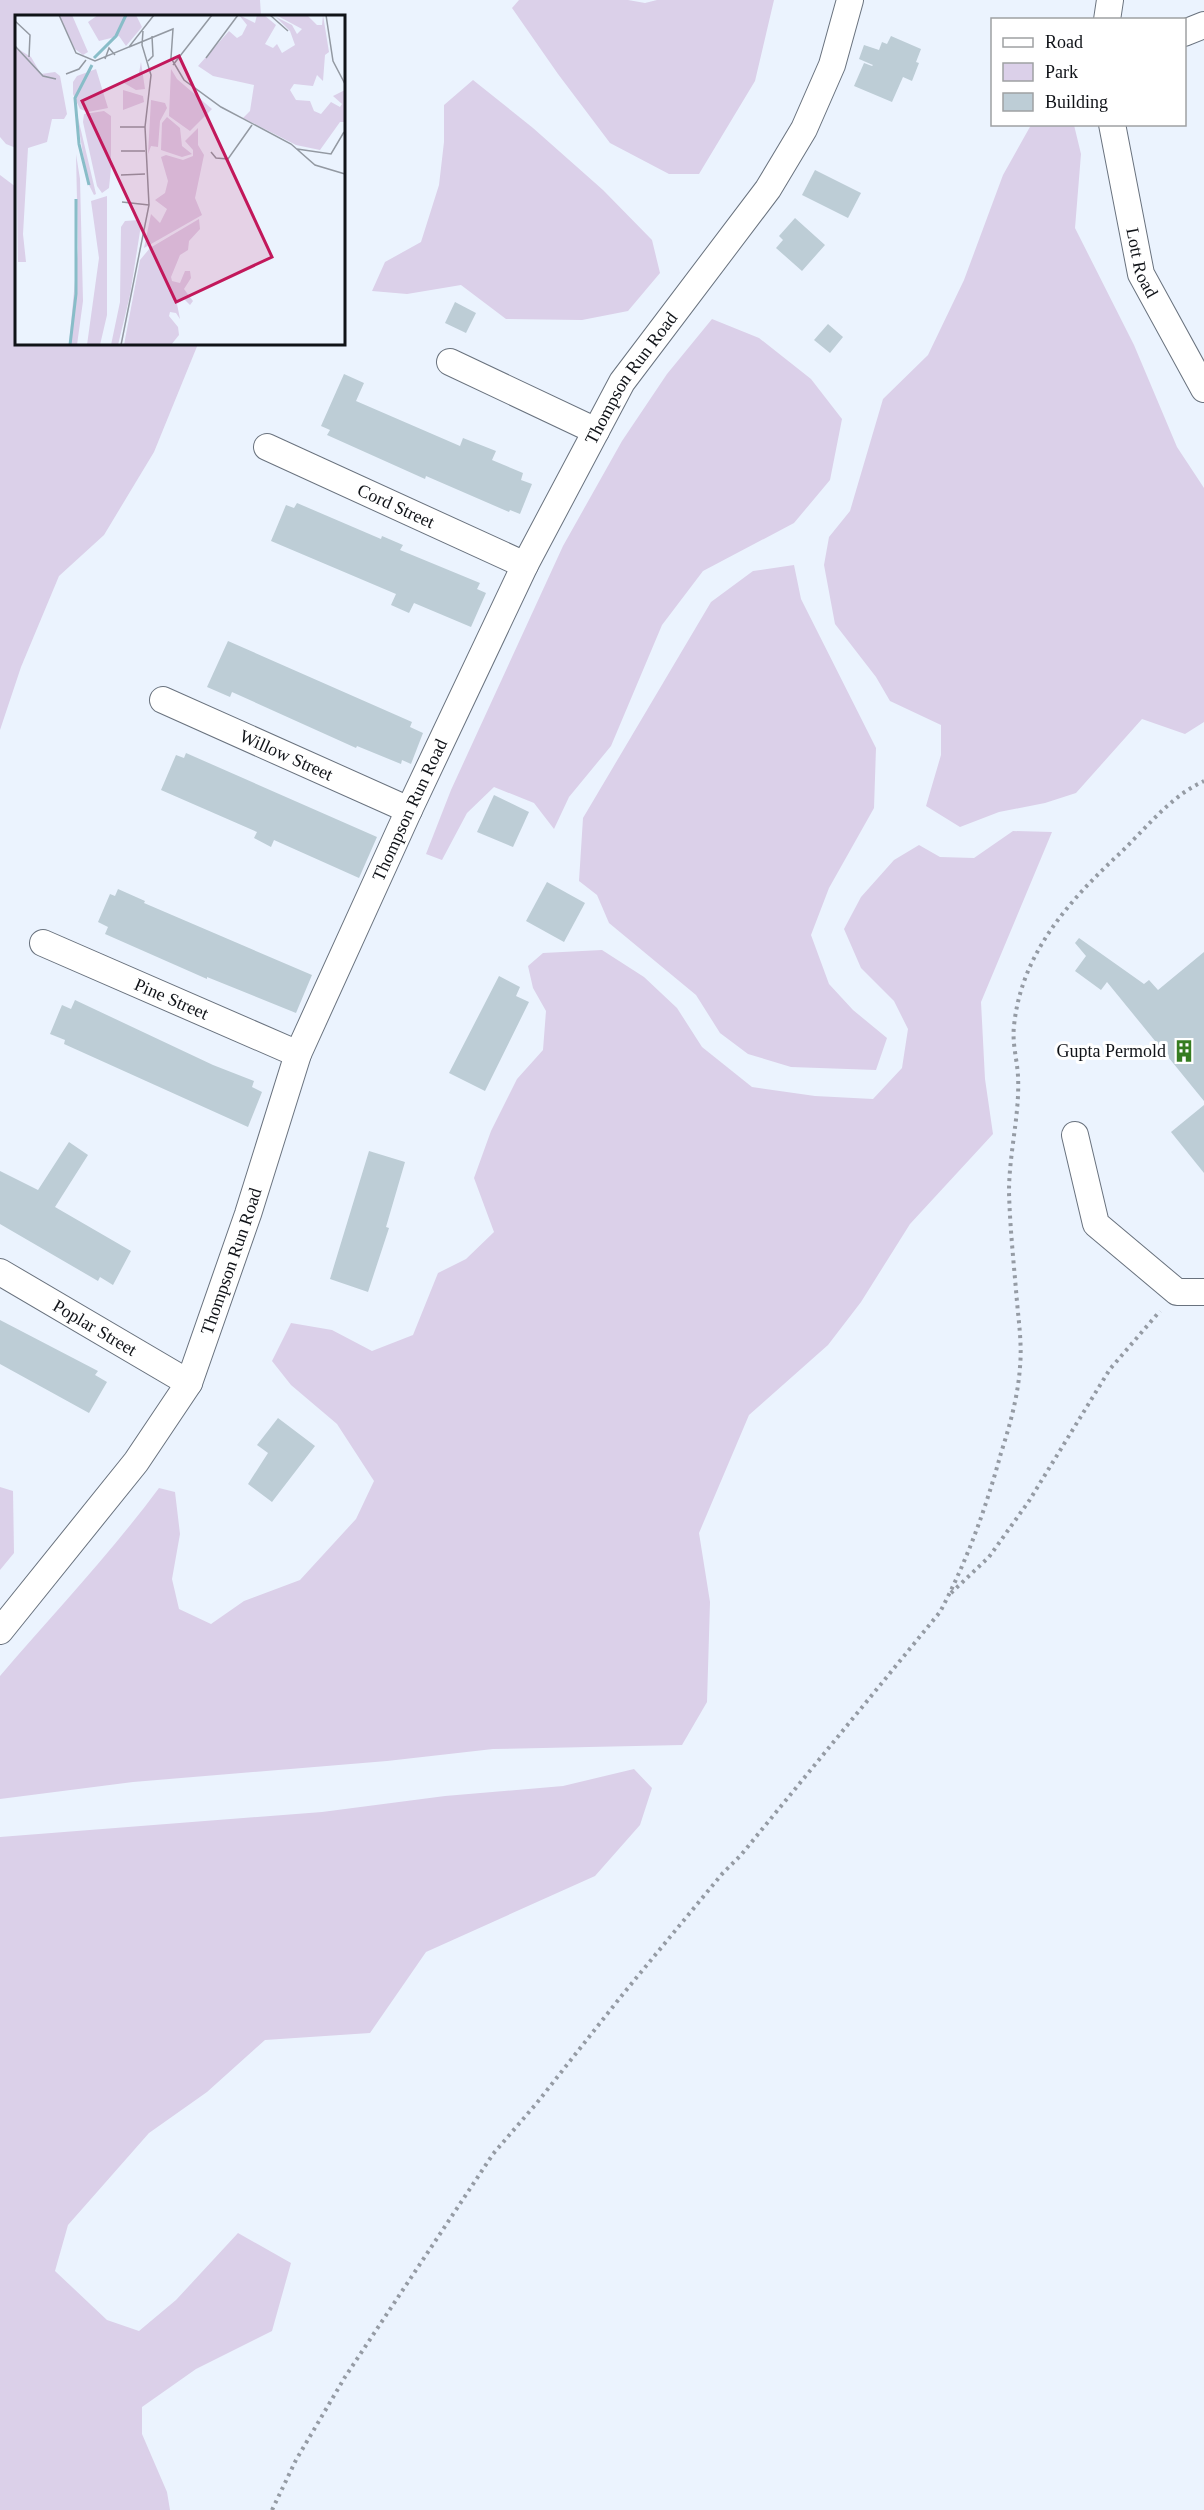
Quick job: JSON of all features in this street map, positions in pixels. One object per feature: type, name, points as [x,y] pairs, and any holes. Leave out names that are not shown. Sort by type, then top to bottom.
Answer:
[{"type":"street","name":"Thompson Run Road","points":[[0,1630],[136,1462],[189,1383],[248,1214],[298,1054],[409,810],[525,565],[622,382],[774,179],[804,129],[831,65],[850,0]]},
{"type":"street","points":[[1107,18],[1110,0]]},
{"type":"street","points":[[1186,33],[1204,25]]},
{"type":"street","name":"Lott Road","points":[[1112,126],[1141,274],[1204,389]]},
{"type":"street","points":[[450,362],[596,430]]},
{"type":"street","name":"Cord Street","points":[[267,447],[525,565]]},
{"type":"street","name":"Willow Street","points":[[163,700],[409,810]]},
{"type":"street","name":"Pine Street","points":[[43,943],[298,1054]]},
{"type":"street","points":[[1075,1136],[1096,1224],[1177,1292],[1204,1292]]},
{"type":"street","name":"Poplar Street","points":[[0,1272],[189,1383]]},
{"type":"path","points":[[272,2510],[296,2460],[345,2377],[493,2154],[536,2104],[629,1986],[722,1874],[741,1855],[847,1723],[933,1622],[948,1595],[971,1546],[986,1503],[1007,1434],[1019,1378],[1020,1342],[1009,1188],[1018,1077],[1014,1052],[1014,1026],[1021,992],[1032,958],[1074,898],[1161,812],[1189,788],[1204,781]]},
{"type":"path","points":[[948,1595],[989,1557],[1029,1501],[1110,1369],[1177,1292]]},
{"type":"green space","points":[[0,0],[260,0],[261,15],[15,15],[15,148],[6,144],[0,137]]},
{"type":"green space","points":[[519,0],[628,0],[645,3],[657,0],[774,0],[755,81],[699,174],[669,174],[610,143],[512,8]]},
{"type":"green space","points":[[473,80],[533,128],[603,190],[652,240],[660,273],[628,311],[582,320],[506,319],[461,285],[407,294],[372,291],[385,262],[421,242],[439,185],[444,142],[444,105]]},
{"type":"green space","points":[[1030,126],[1074,126],[1081,154],[1075,228],[1134,345],[1177,447],[1204,488],[1204,722],[1185,734],[1142,719],[1076,793],[1045,803],[999,812],[960,827],[926,806],[941,755],[941,725],[890,701],[876,677],[835,624],[824,565],[829,537],[850,511],[883,399],[928,355],[964,280],[1003,175]]},
{"type":"green space","points":[[0,175],[15,186],[15,345],[198,345],[154,452],[104,535],[59,576],[21,667],[0,730]]},
{"type":"green space","points":[[712,319],[759,338],[811,379],[842,419],[830,480],[794,523],[703,571],[662,625],[611,746],[569,797],[554,829],[534,803],[494,787],[467,813],[442,860],[426,854],[451,790],[563,546],[622,441],[667,374]]},
{"type":"green space","points":[[794,565],[801,599],[876,748],[874,808],[829,888],[811,935],[829,984],[853,1010],[887,1038],[876,1070],[791,1067],[748,1054],[720,1033],[696,995],[609,923],[597,895],[579,881],[583,818],[711,602],[753,571]]},
{"type":"green space","points":[[1013,831],[1052,832],[981,1002],[985,1079],[993,1134],[910,1224],[861,1302],[828,1345],[749,1415],[699,1533],[710,1602],[707,1702],[682,1745],[493,1749],[387,1761],[133,1782],[0,1799],[0,1676],[101,1560],[159,1488],[175,1492],[180,1534],[172,1579],[179,1609],[211,1624],[244,1601],[300,1580],[356,1519],[374,1481],[337,1424],[291,1385],[272,1361],[291,1323],[332,1330],[372,1351],[413,1335],[438,1273],[466,1259],[494,1232],[474,1178],[491,1131],[517,1079],[543,1050],[546,1011],[533,988],[528,966],[543,953],[602,950],[644,977],[677,1008],[702,1047],[752,1087],[815,1096],[873,1099],[902,1068],[908,1029],[894,1001],[861,968],[844,929],[861,897],[894,860],[919,845],[940,857],[974,858]]},
{"type":"green space","points":[[0,1487],[13,1491],[14,1553],[0,1570]]},
{"type":"green space","points":[[634,1769],[652,1788],[640,1825],[595,1876],[426,1952],[370,2033],[265,2040],[207,2092],[149,2133],[68,2225],[55,2271],[107,2320],[139,2331],[176,2300],[238,2233],[291,2263],[272,2331],[196,2369],[142,2407],[142,2434],[167,2492],[170,2510],[0,2510],[0,1837],[322,1812],[445,1796],[563,1786]]},
{"type":"building","points":[[891,36],[921,49],[916,62],[919,63],[912,81],[903,77],[892,102],[854,86],[864,63],[873,65],[859,59],[864,45],[879,50],[882,42],[887,44]]},
{"type":"building","points":[[815,170],[861,193],[848,218],[802,195]]},
{"type":"building","points":[[795,218],[825,245],[802,271],[776,248],[783,240],[779,236]]},
{"type":"building","points":[[455,302],[476,313],[466,333],[445,323]]},
{"type":"building","points":[[828,324],[843,337],[830,353],[814,340]]},
{"type":"building","points":[[344,374],[364,383],[356,401],[460,446],[463,438],[496,451],[492,460],[523,473],[521,480],[532,484],[520,514],[510,510],[509,512],[426,476],[425,479],[327,435],[330,430],[321,426]]},
{"type":"building","points":[[297,503],[381,539],[382,536],[403,545],[400,550],[480,583],[477,589],[486,593],[471,627],[414,603],[409,613],[391,605],[396,594],[271,541],[286,505],[294,508]]},
{"type":"building","points":[[228,641],[412,722],[410,727],[423,733],[411,764],[402,760],[401,764],[357,746],[356,748],[232,692],[230,697],[207,687]]},
{"type":"building","points":[[186,753],[377,837],[359,878],[274,840],[271,847],[254,838],[257,832],[161,790],[176,755],[184,758]]},
{"type":"building","points":[[494,795],[529,812],[513,847],[477,832]]},
{"type":"building","points":[[547,882],[585,903],[564,942],[526,921]]},
{"type":"building","points":[[118,889],[145,901],[144,903],[312,975],[296,1013],[207,977],[207,979],[105,934],[108,927],[98,922],[110,894],[115,896]]},
{"type":"building","name":"Gupta Permold","points":[[1079,938],[1144,984],[1149,980],[1158,990],[1204,952],[1204,1101],[1107,982],[1101,990],[1075,971],[1086,956],[1075,943]]},
{"type":"building","points":[[499,976],[520,987],[516,996],[529,1002],[485,1091],[449,1073]]},
{"type":"building","points":[[75,1000],[213,1065],[254,1081],[252,1087],[262,1092],[248,1127],[64,1044],[65,1040],[50,1034],[62,1005],[71,1009]]},
{"type":"building","points":[[1204,1105],[1204,1173],[1171,1132]]},
{"type":"building","points":[[69,1142],[88,1155],[55,1207],[131,1251],[113,1285],[100,1277],[98,1281],[0,1224],[0,1171],[38,1190]]},
{"type":"building","points":[[369,1151],[405,1162],[386,1227],[389,1228],[368,1292],[330,1279]]},
{"type":"building","points":[[0,1320],[98,1371],[95,1375],[107,1382],[89,1413],[0,1364]]},
{"type":"building","points":[[278,1418],[315,1446],[272,1502],[248,1484],[268,1453],[257,1445]]},
{"type":"place","name":"Gupta Permold","points":[[1184,1051]]}]
